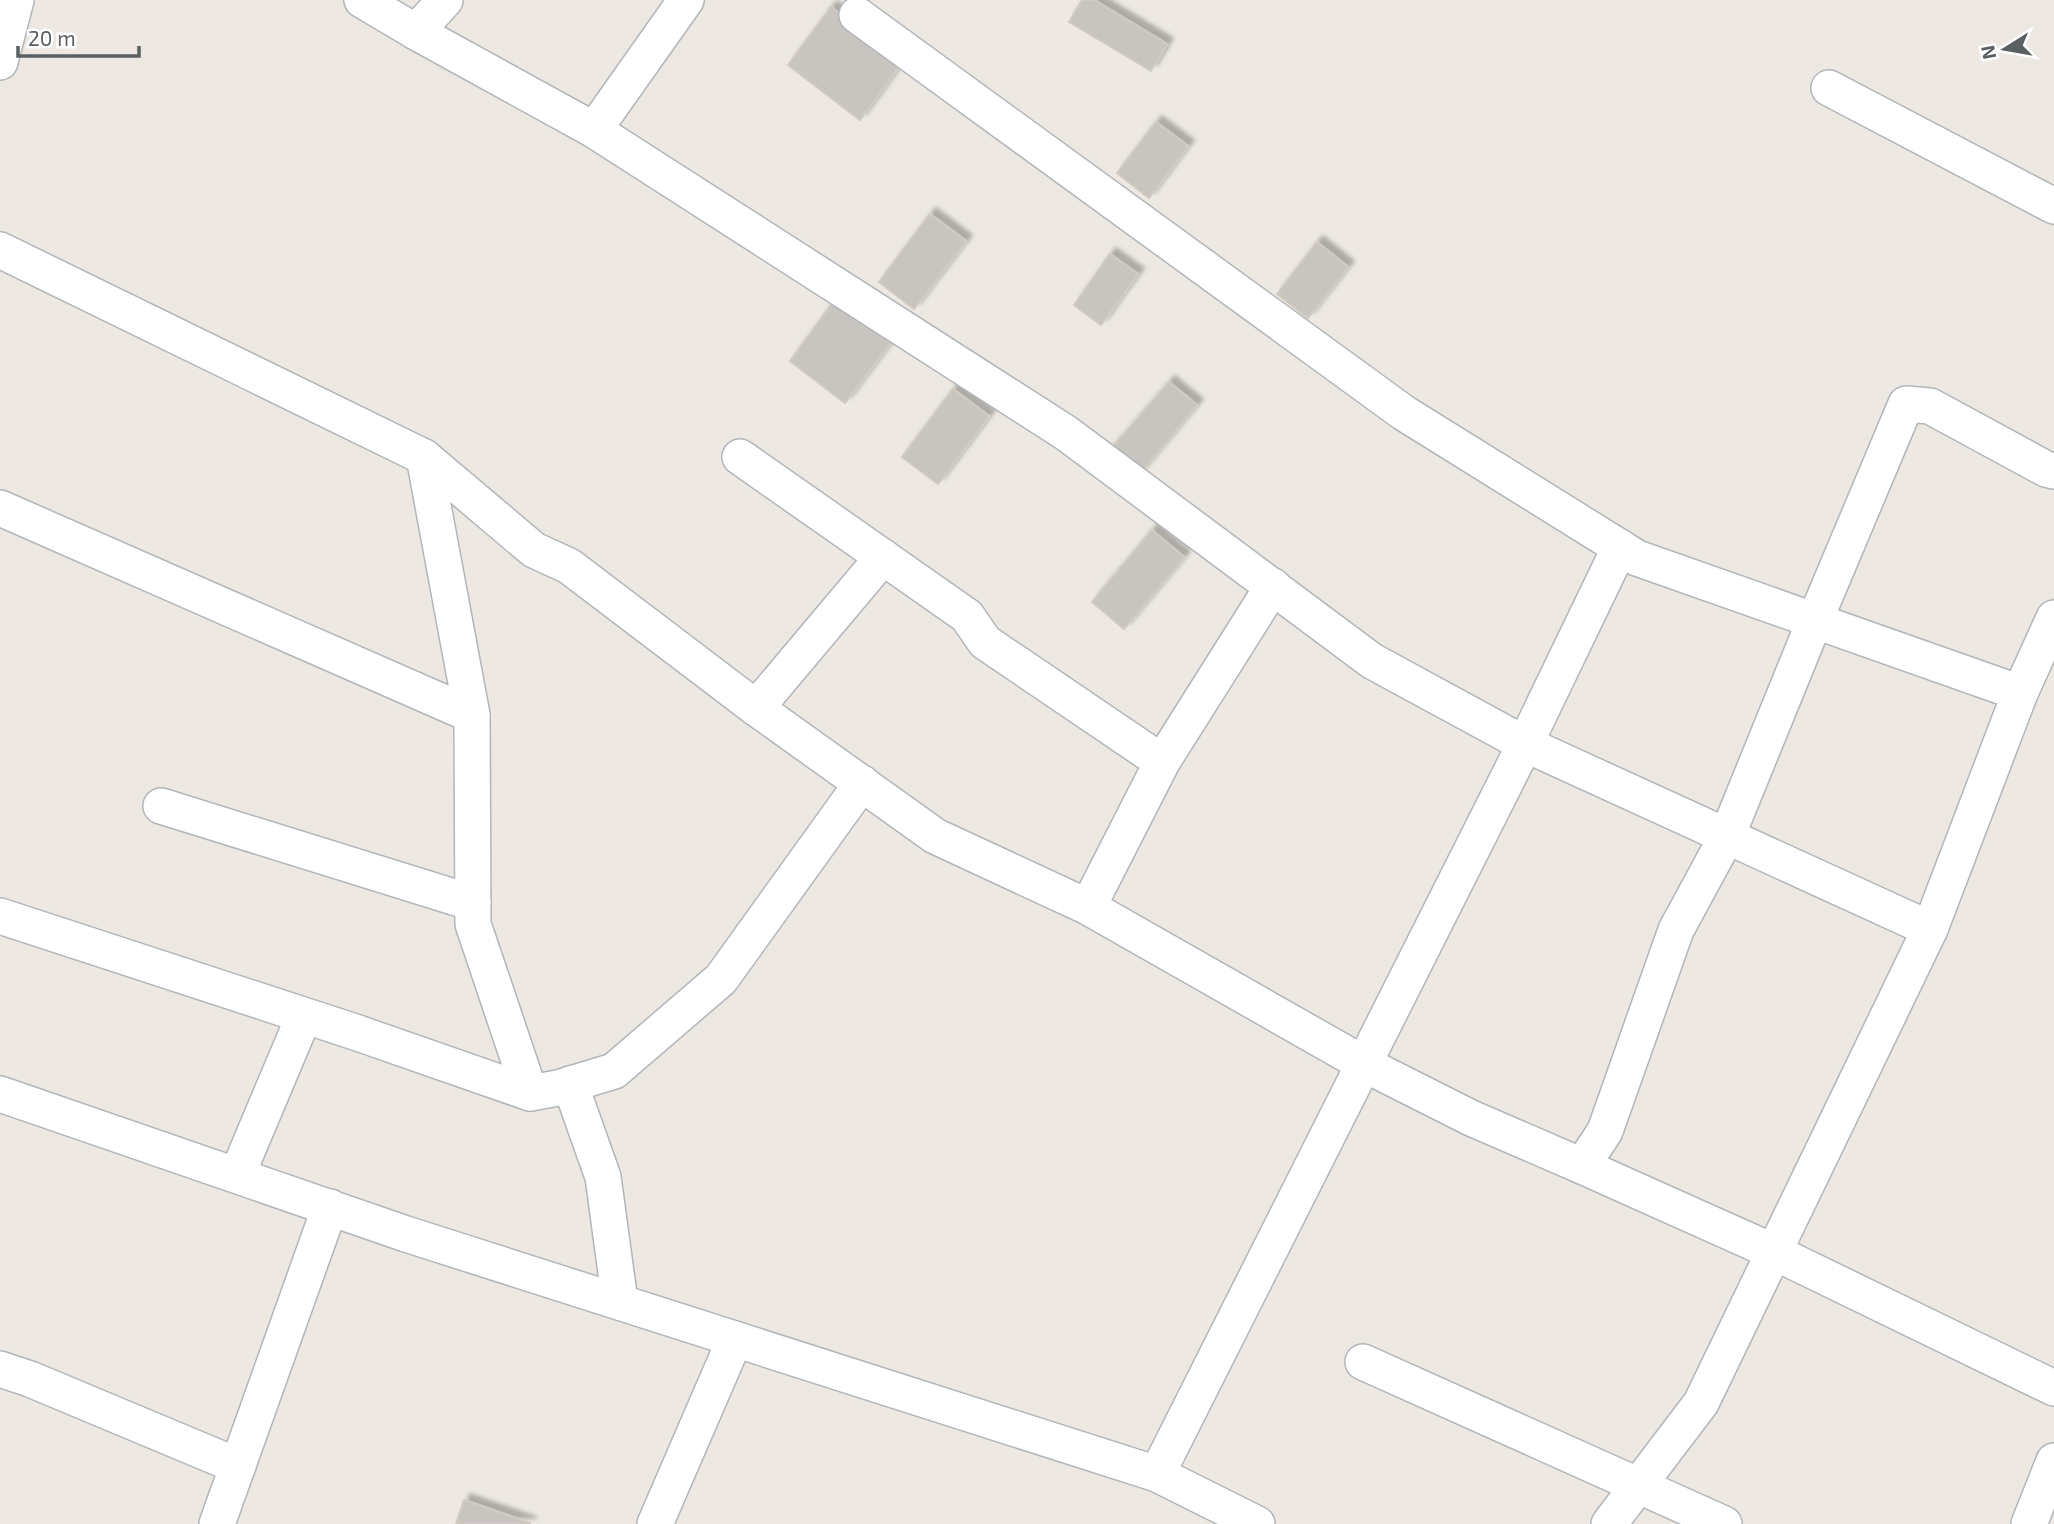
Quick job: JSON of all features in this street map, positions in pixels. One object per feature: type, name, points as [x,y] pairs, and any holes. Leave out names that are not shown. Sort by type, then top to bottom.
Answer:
[{"type":"street","points":[[0,62],[16,0]]},
{"type":"street","points":[[362,0],[594,130],[1066,433],[1372,661],[1525,744],[1930,929]]},
{"type":"street","points":[[416,32],[445,0]]},
{"type":"street","points":[[594,130],[686,0]]},
{"type":"street","points":[[857,15],[1404,413],[1637,558],[2020,692]]},
{"type":"street","points":[[1829,88],[2054,206]]},
{"type":"street","points":[[0,250],[424,457],[534,550],[569,566],[757,708],[935,836],[1088,907],[1364,1064],[1471,1118],[1774,1252],[2054,1388]]},
{"type":"street","points":[[1582,1166],[1605,1131],[1676,930],[1727,836],[1906,404],[1930,407],[2054,471]]},
{"type":"street","points":[[424,457],[472,715],[473,924],[530,1093]]},
{"type":"street","points":[[740,457],[967,616],[985,642],[1162,762]]},
{"type":"street","points":[[0,508],[472,715]]},
{"type":"street","points":[[1157,1474],[1525,744],[1620,547]]},
{"type":"street","points":[[757,708],[883,557]]},
{"type":"street","points":[[1088,907],[1162,762],[1273,586]]},
{"type":"street","points":[[1609,1524],[1701,1403],[1930,929],[2020,692],[2054,618]]},
{"type":"street","points":[[0,916],[355,1032],[530,1093],[614,1071],[721,979],[862,783]]},
{"type":"street","points":[[162,806],[473,903]]},
{"type":"street","points":[[237,1175],[304,1016]]},
{"type":"street","points":[[570,1084],[603,1177],[620,1302]]},
{"type":"street","points":[[0,1094],[330,1207],[1157,1474],[1257,1524]]},
{"type":"street","points":[[217,1524],[330,1207]]},
{"type":"street","points":[[655,1524],[735,1339]]},
{"type":"street","points":[[1363,1362],[1724,1524]]},
{"type":"street","points":[[0,1369],[238,1466]]},
{"type":"street","points":[[2029,1524],[2054,1461]]},
{"type":"building","points":[[1082,0],[1094,0],[1167,44],[1151,71],[1069,22]]},
{"type":"building","points":[[831,7],[903,61],[860,120],[788,65]]},
{"type":"building","points":[[1156,122],[1188,146],[1149,198],[1117,173]]},
{"type":"building","points":[[930,214],[966,241],[914,309],[879,282]]},
{"type":"building","points":[[1317,242],[1348,267],[1308,318],[1277,294]]},
{"type":"building","points":[[1110,254],[1138,274],[1101,325],[1074,305]]},
{"type":"building","points":[[834,301],[890,343],[845,403],[790,361]]},
{"type":"building","points":[[1169,382],[1197,405],[1135,479],[1106,455]]},
{"type":"building","points":[[953,389],[989,416],[938,484],[902,457]]},
{"type":"building","points":[[1152,530],[1184,557],[1124,629],[1092,602]]},
{"type":"building","points":[[464,1500],[530,1523],[530,1524],[456,1524]]}]
